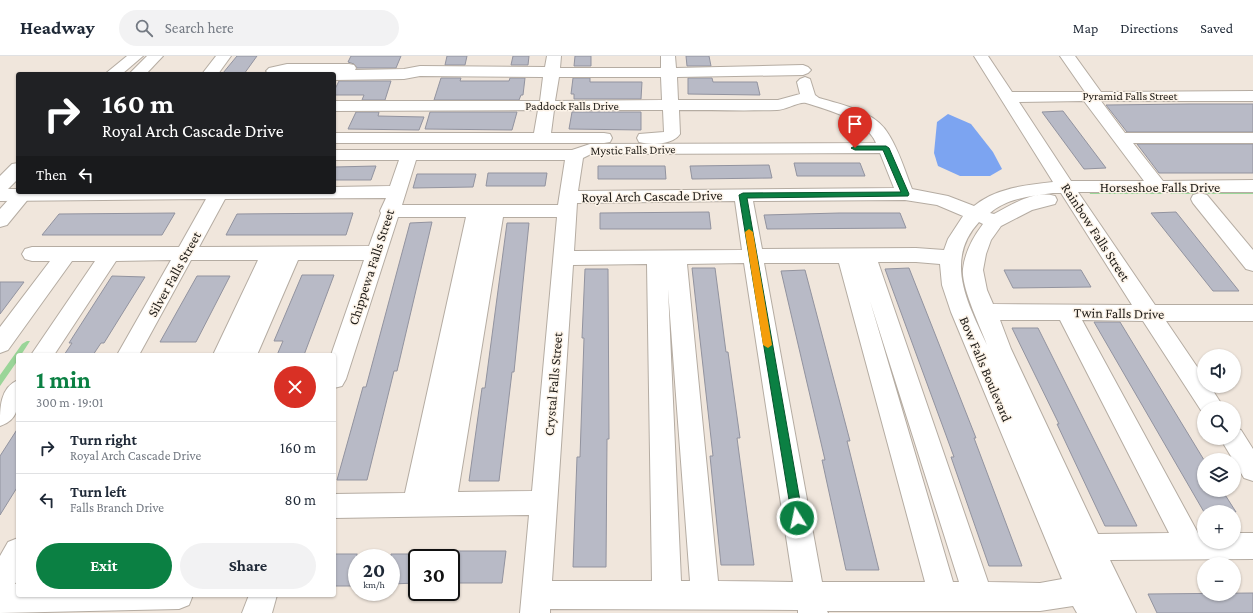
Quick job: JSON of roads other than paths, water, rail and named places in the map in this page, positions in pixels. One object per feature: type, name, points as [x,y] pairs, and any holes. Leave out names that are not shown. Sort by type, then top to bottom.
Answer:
[{"type":"street","points":[[116,72],[136,56]]},
{"type":"street","points":[[140,72],[156,56]]},
{"type":"street","points":[[212,72],[224,56]]},
{"type":"street","points":[[276,72],[282,56]]},
{"type":"street","points":[[414,89],[426,56]]},
{"type":"street","points":[[488,72],[492,56]]},
{"type":"street","points":[[542,138],[554,56]]},
{"type":"street","points":[[614,56],[614,73]]},
{"type":"street","points":[[336,138],[667,137],[672,134],[668,56]]},
{"type":"street","points":[[735,56],[738,72]]},
{"type":"street","name":"Rainbow Falls Street","points":[[981,56],[1207,401]]},
{"type":"street","points":[[1067,56],[1121,138],[1158,187]]},
{"type":"street","points":[[414,89],[488,72],[738,72],[800,63],[808,97],[813,101],[854,115],[870,124],[881,135],[905,194]]},
{"type":"street","points":[[278,72],[287,68],[407,68],[414,89]]},
{"type":"street","points":[[336,75],[404,74],[414,89]]},
{"type":"street","name":"Paddock Falls Drive","points":[[336,106],[414,89],[547,106],[780,105],[808,97]]},
{"type":"street","name":"Pyramid Falls Street","points":[[1007,97],[1253,96]]},
{"type":"street","points":[[1121,138],[1253,138]]},
{"type":"street","name":"Mystic Falls Drive","points":[[336,155],[575,155],[590,149],[886,148]]},
{"type":"street","name":"Crystal Falls Street","points":[[536,604],[568,204],[575,155]]},
{"type":"street","name":"Chippewa Falls Street","points":[[336,373],[389,211],[409,156]]},
{"type":"street","points":[[0,187],[16,170]]},
{"type":"street","name":"Horseshoe Falls Drive","points":[[1070,193],[1158,187],[1253,186]]},
{"type":"street","points":[[336,192],[396,192]]},
{"type":"street","name":"Horseshoe Falls Drive","points":[[1070,193],[1200,199],[1253,198]]},
{"type":"street","name":"Bow Falls Boulevard","points":[[1070,193],[984,217],[962,229],[953,249],[950,269],[954,290],[962,312],[1087,601]]},
{"type":"street","points":[[0,195],[23,194]]},
{"type":"street","points":[[0,222],[23,194]]},
{"type":"street","name":"Silver Falls Street","points":[[129,353],[185,254],[206,194]]},
{"type":"street","name":"Royal Arch Cascade Drive","points":[[389,211],[486,211],[568,204],[743,195],[905,194],[941,200],[984,217]]},
{"type":"street","points":[[743,195],[812,604]]},
{"type":"street","points":[[1200,199],[1245,244],[1253,264]]},
{"type":"street","points":[[416,505],[443,376],[472,282],[486,211]]},
{"type":"street","name":"Bow Falls Boulevard","points":[[984,217],[982,239],[976,254],[973,270],[977,290],[1000,349],[1121,613]]},
{"type":"street","points":[[227,348],[250,347],[281,253]]},
{"type":"street","points":[[227,348],[281,253]]},
{"type":"street","points":[[32,254],[376,253]]},
{"type":"street","points":[[0,344],[66,254]]},
{"type":"street","points":[[43,353],[110,254]]},
{"type":"street","points":[[564,258],[916,255],[952,258]]},
{"type":"street","points":[[857,256],[943,596]]},
{"type":"street","points":[[857,256],[978,596]]},
{"type":"street","points":[[666,257],[668,595]]},
{"type":"street","points":[[666,257],[705,595]]},
{"type":"street","points":[[443,504],[466,376],[472,282]]},
{"type":"street","name":"Twin Falls Drive","points":[[985,312],[1150,314],[1253,313]]},
{"type":"street","points":[[1067,313],[1191,547]]},
{"type":"street","points":[[443,376],[466,376]]},
{"type":"street","points":[[0,416],[16,393]]},
{"type":"street","points":[[1237,445],[1253,470]]},
{"type":"street","points":[[336,506],[544,503]]},
{"type":"street","points":[[1090,547],[1253,546]]},
{"type":"street","points":[[0,584],[16,555]]},
{"type":"street","points":[[536,604],[668,595],[705,595],[812,604],[943,596],[1040,597],[1087,601]]},
{"type":"street","points":[[0,599],[74,597]]},
{"type":"street","points":[[257,613],[262,597]]},
{"type":"water","points":[[948,114],[971,124],[993,152],[1002,169],[990,176],[960,176],[938,166],[934,153],[937,122]]}]
